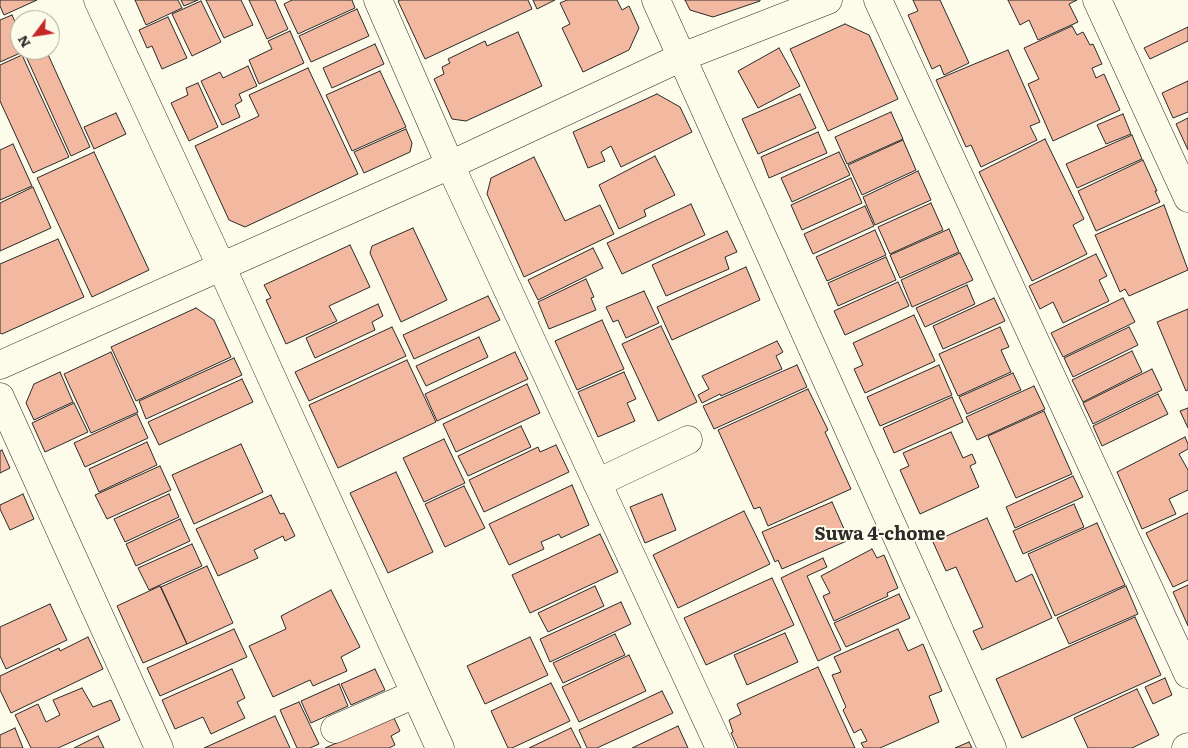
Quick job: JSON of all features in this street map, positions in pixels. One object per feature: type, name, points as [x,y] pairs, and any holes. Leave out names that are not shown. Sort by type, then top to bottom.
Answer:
[{"type":"street","points":[[98,0],[440,748]]},
{"type":"street","points":[[378,0],[450,165],[720,748]]},
{"type":"street","points":[[656,0],[992,748]]},
{"type":"street","points":[[0,365],[450,165],[682,57],[828,0]]},
{"type":"street","points":[[878,0],[1188,674]]},
{"type":"street","points":[[1097,0],[1188,198]]},
{"type":"street","points":[[0,397],[159,748]]},
{"type":"street","points":[[597,483],[688,440]]},
{"type":"street","points":[[335,729],[415,694]]},
{"type":"building","points":[[0,0],[37,0],[15,10],[10,10],[10,12],[4,15],[0,6]]},
{"type":"building","points":[[135,0],[178,0],[182,8],[146,25]]},
{"type":"building","points":[[181,0],[198,0],[184,6]]},
{"type":"building","points":[[206,0],[241,0],[253,25],[224,38]]},
{"type":"building","points":[[249,0],[275,0],[288,29],[267,39]]},
{"type":"building","points":[[292,0],[352,0],[355,8],[298,34],[284,4]]},
{"type":"building","points":[[528,0],[532,9],[425,59],[398,1]]},
{"type":"building","points":[[533,0],[555,0],[537,9]]},
{"type":"building","points":[[567,0],[617,0],[622,10],[629,6],[639,28],[629,50],[583,72],[562,28],[570,24],[560,3]]},
{"type":"building","points":[[685,0],[760,1],[713,17],[690,10]]},
{"type":"building","points":[[913,0],[940,0],[969,63],[944,75],[940,65],[932,69],[908,15],[918,11]]},
{"type":"building","points":[[1008,0],[1077,0],[1069,4],[1078,22],[1038,40],[1029,20],[1020,25]]},
{"type":"building","points":[[201,1],[221,42],[192,56],[172,14]]},
{"type":"building","points":[[357,9],[369,36],[311,62],[299,36]]},
{"type":"building","points":[[10,16],[10,58],[0,62],[0,20]]},
{"type":"building","points":[[168,17],[187,58],[162,69],[152,46],[147,48],[139,30]]},
{"type":"building","points":[[845,24],[869,35],[898,99],[828,131],[790,49]]},
{"type":"building","points":[[1072,26],[1077,35],[1083,32],[1090,45],[1093,44],[1102,64],[1092,68],[1096,78],[1104,74],[1120,110],[1053,141],[1028,84],[1039,79],[1024,48]]},
{"type":"building","points":[[1188,27],[1188,41],[1150,59],[1144,48]]},
{"type":"building","points":[[290,31],[304,63],[259,84],[249,60],[272,49],[268,41]]},
{"type":"building","points":[[518,32],[542,86],[466,121],[452,119],[434,79],[444,74],[442,67],[450,63],[448,59],[485,41],[487,46]]},
{"type":"building","points":[[375,44],[384,64],[332,88],[323,68]]},
{"type":"building","points":[[779,48],[800,86],[758,108],[738,71]]},
{"type":"building","points":[[1008,50],[1040,122],[1030,126],[1037,140],[981,167],[971,145],[966,147],[936,80]]},
{"type":"building","points":[[11,60],[24,60],[69,157],[33,173],[0,101],[0,65]]},
{"type":"building","points":[[28,60],[51,60],[90,147],[71,156]]},
{"type":"building","points":[[248,66],[257,86],[239,94],[242,101],[235,105],[240,117],[222,125],[201,81],[220,72],[223,78]]},
{"type":"building","points":[[308,68],[358,174],[245,227],[229,220],[195,146],[259,116],[249,95]]},
{"type":"building","points":[[380,71],[406,127],[352,151],[326,95]]},
{"type":"building","points":[[1188,81],[1188,112],[1173,118],[1162,93]]},
{"type":"building","points":[[198,83],[218,127],[189,141],[171,103],[188,95],[186,88]]},
{"type":"building","points":[[657,94],[680,107],[692,132],[621,167],[611,146],[601,152],[605,161],[588,168],[573,132]]},
{"type":"building","points":[[800,94],[816,128],[758,154],[742,119]]},
{"type":"building","points":[[891,112],[903,139],[847,164],[835,137]]},
{"type":"building","points":[[116,113],[126,134],[94,149],[84,127]]},
{"type":"building","points":[[1123,114],[1131,134],[1106,144],[1097,125]]},
{"type":"building","points":[[1188,118],[1188,150],[1176,124]]},
{"type":"building","points":[[406,129],[412,143],[410,152],[364,173],[354,152]]},
{"type":"building","points":[[818,132],[827,153],[769,178],[761,157]]},
{"type":"building","points":[[1132,135],[1142,159],[1077,188],[1066,164]]},
{"type":"building","points":[[1045,139],[1084,219],[1073,225],[1087,254],[1032,281],[979,172]]},
{"type":"building","points":[[903,140],[916,170],[862,195],[848,165]]},
{"type":"building","points":[[13,144],[32,186],[0,200],[0,150]]},
{"type":"building","points":[[94,152],[149,270],[92,297],[37,178]]},
{"type":"building","points":[[839,152],[850,175],[792,202],[781,178]]},
{"type":"building","points":[[655,156],[675,195],[644,210],[646,216],[619,229],[599,185]]},
{"type":"building","points":[[534,157],[565,221],[600,205],[614,234],[524,277],[487,194],[491,178]]},
{"type":"building","points":[[1143,160],[1160,202],[1096,231],[1078,191]]},
{"type":"building","points":[[918,171],[931,200],[875,225],[863,197]]},
{"type":"building","points":[[851,178],[862,203],[802,230],[791,205]]},
{"type":"building","points":[[33,187],[51,228],[0,251],[0,203]]},
{"type":"building","points":[[931,203],[943,230],[890,254],[878,227]]},
{"type":"building","points":[[691,204],[705,235],[622,274],[607,243]]},
{"type":"building","points":[[1164,205],[1188,270],[1129,296],[1125,289],[1120,292],[1095,235]]},
{"type":"building","points":[[865,206],[874,226],[813,254],[804,234]]},
{"type":"building","points":[[413,228],[447,300],[401,322],[370,253],[372,246]]},
{"type":"building","points":[[949,229],[959,252],[900,278],[890,255]]},
{"type":"building","points":[[875,230],[886,255],[827,281],[816,257]]},
{"type":"building","points":[[727,231],[737,252],[725,257],[729,269],[666,296],[652,265]]},
{"type":"building","points":[[58,239],[84,297],[2,334],[0,333],[0,264]]},
{"type":"building","points":[[350,245],[370,287],[329,306],[337,321],[286,344],[266,300],[271,298],[264,285]]},
{"type":"building","points":[[593,248],[603,268],[538,300],[528,280]]},
{"type":"building","points":[[960,253],[973,280],[912,307],[901,280]]},
{"type":"building","points":[[1096,254],[1107,276],[1099,280],[1109,301],[1063,323],[1053,302],[1040,309],[1029,286]]},
{"type":"building","points":[[886,257],[896,280],[838,306],[828,283]]},
{"type":"building","points":[[746,267],[760,300],[672,340],[657,307]]},
{"type":"building","points":[[586,279],[594,297],[591,298],[596,310],[549,329],[538,302]]},
{"type":"building","points":[[898,282],[909,306],[845,335],[834,311]]},
{"type":"building","points":[[967,285],[975,304],[925,327],[916,308]]},
{"type":"building","points":[[644,291],[659,323],[626,338],[618,320],[613,322],[606,307]]},
{"type":"building","points":[[488,296],[500,320],[414,359],[403,335]]},
{"type":"building","points":[[994,298],[1005,321],[943,349],[933,326]]},
{"type":"building","points":[[1123,298],[1135,322],[1063,357],[1051,333]]},
{"type":"building","points":[[378,304],[383,316],[372,322],[375,330],[315,358],[306,338]]},
{"type":"building","points":[[196,308],[214,320],[231,357],[136,401],[111,347]]},
{"type":"building","points":[[1188,309],[1188,390],[1186,391],[1157,322]]},
{"type":"building","points":[[914,315],[935,361],[865,393],[854,369],[863,365],[853,343]]},
{"type":"building","points":[[602,320],[624,369],[577,390],[555,341]]},
{"type":"building","points":[[661,326],[697,402],[658,421],[622,344]]},
{"type":"building","points":[[392,327],[406,356],[309,401],[295,372]]},
{"type":"building","points":[[1000,327],[1009,347],[1001,350],[1011,372],[958,396],[939,354]]},
{"type":"building","points":[[1129,327],[1138,345],[1073,377],[1064,358]]},
{"type":"building","points":[[479,337],[488,357],[426,386],[416,366]]},
{"type":"building","points":[[777,341],[783,352],[776,356],[782,369],[702,403],[698,395],[709,389],[702,376]]},
{"type":"building","points":[[1132,351],[1142,372],[1083,402],[1072,380]]},
{"type":"building","points":[[111,352],[138,412],[91,433],[64,374]]},
{"type":"building","points":[[515,352],[528,379],[437,421],[425,394]]},
{"type":"building","points":[[234,358],[242,375],[146,419],[139,401]]},
{"type":"building","points":[[407,360],[436,422],[338,468],[309,405]]},
{"type":"building","points":[[797,365],[807,387],[714,429],[703,406]]},
{"type":"building","points":[[939,365],[952,395],[880,426],[867,397]]},
{"type":"building","points":[[1152,369],[1162,390],[1093,424],[1083,403]]},
{"type":"building","points":[[60,372],[73,402],[34,420],[26,403],[34,384]]},
{"type":"building","points":[[624,372],[636,399],[627,403],[635,421],[598,437],[578,392]]},
{"type":"building","points":[[1013,373],[1021,390],[967,414],[959,397]]},
{"type":"building","points":[[242,379],[253,402],[159,445],[148,422]]},
{"type":"building","points":[[527,384],[540,413],[456,452],[443,424]]},
{"type":"building","points":[[1034,386],[1045,409],[977,440],[966,417]]},
{"type":"building","points":[[808,389],[828,430],[825,432],[851,489],[768,526],[760,507],[754,509],[718,430]]},
{"type":"building","points":[[1158,394],[1168,414],[1102,446],[1093,426]]},
{"type":"building","points":[[952,397],[963,422],[894,453],[883,428]]},
{"type":"building","points":[[74,403],[88,432],[45,452],[32,423]]},
{"type":"building","points":[[1188,408],[1188,428],[1180,411]]},
{"type":"building","points":[[1044,411],[1072,474],[1016,498],[988,436]]},
{"type":"building","points":[[137,414],[148,438],[85,467],[74,443]]},
{"type":"building","points":[[521,426],[531,447],[468,476],[458,456]]},
{"type":"building","points":[[951,432],[963,458],[972,454],[976,463],[970,466],[979,487],[920,514],[900,470],[909,466],[903,453]]},
{"type":"building","points":[[1185,437],[1188,449],[1179,454],[1188,470],[1188,490],[1169,499],[1176,514],[1142,529],[1117,472]]},
{"type":"building","points":[[444,439],[465,483],[424,502],[403,458]]},
{"type":"building","points":[[147,442],[157,465],[99,492],[89,469]]},
{"type":"building","points":[[241,444],[263,492],[194,524],[172,475]]},
{"type":"building","points":[[556,445],[569,472],[484,512],[469,480],[538,447],[540,452]]},
{"type":"building","points":[[2,450],[10,468],[0,473],[0,451]]},
{"type":"building","points":[[160,466],[171,490],[107,519],[95,495]]},
{"type":"building","points":[[396,472],[433,552],[388,573],[350,493]]},
{"type":"building","points":[[1073,476],[1083,497],[1015,528],[1006,507]]},
{"type":"building","points":[[572,485],[589,525],[561,538],[559,534],[541,542],[544,549],[509,565],[489,524]]},
{"type":"building","points":[[464,486],[485,528],[445,547],[425,504]]},
{"type":"building","points":[[23,494],[34,519],[10,530],[0,505]]},
{"type":"building","points":[[169,494],[179,517],[125,542],[114,519]]},
{"type":"building","points":[[662,494],[676,530],[645,543],[630,507]]},
{"type":"building","points":[[271,495],[280,514],[284,513],[295,536],[285,541],[283,536],[254,550],[258,558],[218,576],[196,529]]},
{"type":"building","points":[[832,502],[849,540],[782,569],[778,560],[775,562],[762,532]]},
{"type":"building","points":[[1074,504],[1084,527],[1023,554],[1013,531]]},
{"type":"building","points":[[744,511],[770,564],[678,608],[653,555]]},
{"type":"building","points":[[1188,513],[1188,580],[1173,587],[1146,533]]},
{"type":"building","points":[[987,518],[1016,582],[1032,574],[1052,618],[982,650],[973,631],[983,627],[956,567],[946,571],[933,542]]},
{"type":"building","points":[[180,519],[190,541],[136,566],[126,544]]},
{"type":"building","points":[[1097,523],[1125,585],[1055,616],[1028,554]]},
{"type":"building","points":[[600,534],[618,572],[530,613],[512,575]]},
{"type":"building","points":[[192,544],[202,566],[149,590],[138,568]]},
{"type":"building","points":[[872,549],[877,558],[884,555],[898,588],[887,593],[888,596],[834,621],[823,596],[830,593],[821,576]]},
{"type":"building","points":[[823,558],[827,567],[807,576],[841,650],[818,661],[781,578]]},
{"type":"building","points":[[207,566],[233,623],[187,644],[161,587]]},
{"type":"building","points":[[772,578],[794,625],[706,665],[684,618]]},
{"type":"building","points":[[1188,585],[1188,626],[1173,592]]},
{"type":"building","points":[[160,586],[187,644],[143,663],[117,606]]},
{"type":"building","points":[[595,586],[604,606],[548,632],[538,613]]},
{"type":"building","points":[[1126,586],[1138,614],[1069,644],[1057,618]]},
{"type":"building","points":[[331,590],[360,647],[341,657],[347,671],[313,686],[310,680],[273,697],[249,646],[286,629],[281,616]]},
{"type":"building","points":[[899,594],[910,618],[846,647],[834,623]]},
{"type":"building","points":[[621,602],[631,624],[550,662],[540,639]]},
{"type":"building","points":[[50,604],[67,640],[6,669],[0,656],[0,627]]},
{"type":"building","points":[[1135,617],[1161,675],[1022,738],[996,679]]},
{"type":"building","points":[[234,629],[247,657],[160,696],[147,668]]},
{"type":"building","points":[[898,629],[908,651],[923,644],[942,691],[929,696],[939,722],[880,748],[864,748],[861,743],[867,741],[861,729],[854,733],[843,710],[846,707],[832,675],[841,672],[834,657]]},
{"type":"building","points":[[785,633],[798,662],[747,685],[734,655]]},
{"type":"building","points":[[615,634],[625,655],[563,683],[553,663]]},
{"type":"building","points":[[88,637],[103,669],[11,713],[0,690],[0,676],[59,648],[60,651]]},
{"type":"building","points":[[530,637],[548,675],[485,704],[467,666]]},
{"type":"building","points":[[629,655],[646,691],[579,722],[562,687]]},
{"type":"building","points":[[818,667],[855,748],[738,748],[731,733],[733,732],[729,720],[741,714],[737,704]]},
{"type":"building","points":[[232,669],[245,698],[237,702],[245,718],[211,734],[203,717],[175,729],[162,700]]},
{"type":"building","points":[[375,669],[385,690],[351,705],[341,684]]},
{"type":"building","points":[[1165,678],[1172,695],[1153,704],[1145,687]]},
{"type":"building","points":[[551,683],[570,721],[512,748],[508,748],[491,711]]},
{"type":"building","points":[[339,684],[348,706],[311,723],[301,701]]},
{"type":"building","points":[[82,688],[93,707],[111,700],[120,720],[58,748],[31,748],[15,715],[38,704],[46,722],[60,715],[53,700]]},
{"type":"building","points":[[1137,689],[1159,735],[1132,748],[1088,748],[1074,718]]},
{"type":"building","points":[[662,691],[673,713],[597,748],[587,748],[579,730]]},
{"type":"building","points":[[299,702],[319,744],[310,748],[297,748],[280,710]]},
{"type":"building","points":[[275,716],[290,748],[204,748]]},
{"type":"building","points":[[394,718],[400,731],[391,736],[395,745],[389,748],[325,748]]},
{"type":"building","points":[[678,726],[688,748],[632,748]]},
{"type":"building","points":[[15,728],[23,748],[0,748],[0,735]]},
{"type":"building","points":[[571,728],[581,748],[529,748]]},
{"type":"building","points":[[98,736],[104,748],[74,748]]},
{"type":"building","points":[[969,742],[972,748],[955,748]]},
{"type":"district","name":"Suwa 4-chome","points":[[880,535]]}]
